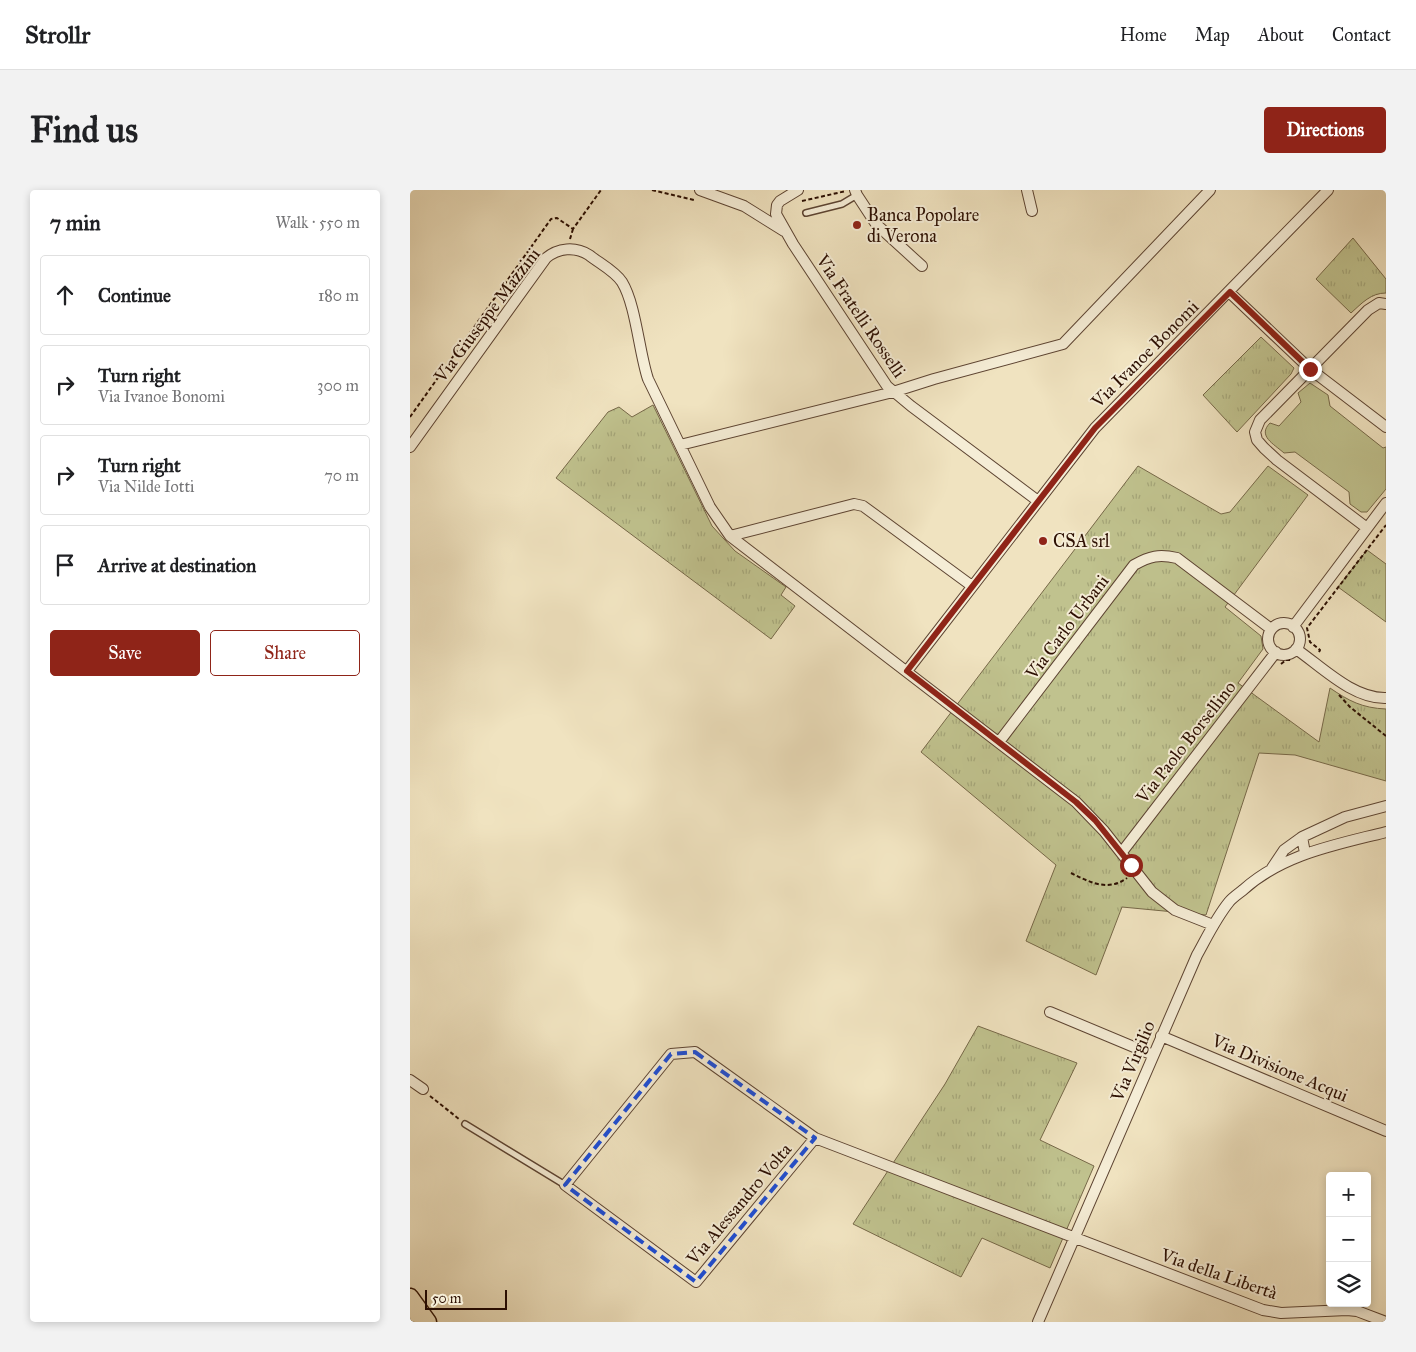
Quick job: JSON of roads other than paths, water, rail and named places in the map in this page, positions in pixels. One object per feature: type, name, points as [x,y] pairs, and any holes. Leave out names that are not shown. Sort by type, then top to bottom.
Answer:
[{"type":"highway","points":[[410,1317],[414,1322]]},
{"type":"main road","points":[[410,1297],[428,1322]]},
{"type":"street","name":"Via Fratelli Rosselli","points":[[798,190],[785,196],[777,205],[776,214],[785,231],[876,369],[894,392],[911,406],[1038,501]]},
{"type":"street","points":[[1027,190],[1032,211]]},
{"type":"street","points":[[680,445],[894,392],[1063,344],[1210,190]]},
{"type":"street","name":"Via Ivanoe Bonomi","points":[[907,671],[1095,428],[1328,190]]},
{"type":"street","points":[[856,193],[876,224],[922,266]]},
{"type":"street","name":"Via Fratelli Rosselli","points":[[699,195],[744,206],[785,231]]},
{"type":"street","name":"Via Giuseppe Mazzini","points":[[410,447],[546,258],[554,252],[567,248],[585,252],[613,272],[622,281],[648,379],[710,507],[730,536],[1076,802],[1095,820],[1152,892],[1175,910],[1213,925]]},
{"type":"street","points":[[1230,292],[1310,369],[1386,427]]},
{"type":"street","points":[[1367,528],[1277,460],[1264,448],[1256,436],[1256,428],[1260,420],[1373,306],[1379,303],[1386,304]]},
{"type":"street","points":[[911,406],[914,393],[919,384]]},
{"type":"street","points":[[1293,626],[1386,503]]},
{"type":"street","points":[[730,536],[854,504],[863,506],[972,586]]},
{"type":"street","name":"Via Carlo Urbani","points":[[999,742],[1134,565],[1148,557],[1164,555],[1177,558],[1271,630]]},
{"type":"street","points":[[1284,623],[1293,626],[1299,634],[1299,644],[1296,649],[1283,655],[1270,648],[1268,638],[1274,626],[1284,623]]},
{"type":"street","points":[[1296,649],[1356,691],[1376,698],[1386,698]]},
{"type":"street","name":"Via Paolo Borsellino","points":[[1122,852],[1276,652]]},
{"type":"street","points":[[1271,868],[1284,850],[1302,837],[1345,817],[1386,806]]},
{"type":"street","name":"Via Virgilio","points":[[1038,1322],[1197,955],[1213,925],[1230,901],[1256,878],[1271,868],[1306,853],[1386,832]]},
{"type":"street","points":[[1302,837],[1306,853]]},
{"type":"street","points":[[1050,1012],[1153,1055]]},
{"type":"street","name":"Via Divisione Acqui","points":[[1161,1036],[1386,1131]]},
{"type":"street","name":"Via Alessandro Volta","points":[[815,1138],[696,1282],[565,1185],[671,1054],[695,1052],[815,1138],[1076,1238]]},
{"type":"street","points":[[410,1080],[422,1089]]},
{"type":"street","name":"Via della Libertà","points":[[1076,1238],[1263,1310],[1280,1313],[1347,1310],[1386,1322]]},
{"type":"lane","points":[[806,213],[842,204],[856,193]]},
{"type":"lane","name":"Via Alessandro Volta","points":[[465,1124],[565,1185]]},
{"type":"place","name":"Banca Popolare di Verona","points":[[857,225]]},
{"type":"place","name":"CSA srl","points":[[1043,541]]}]
